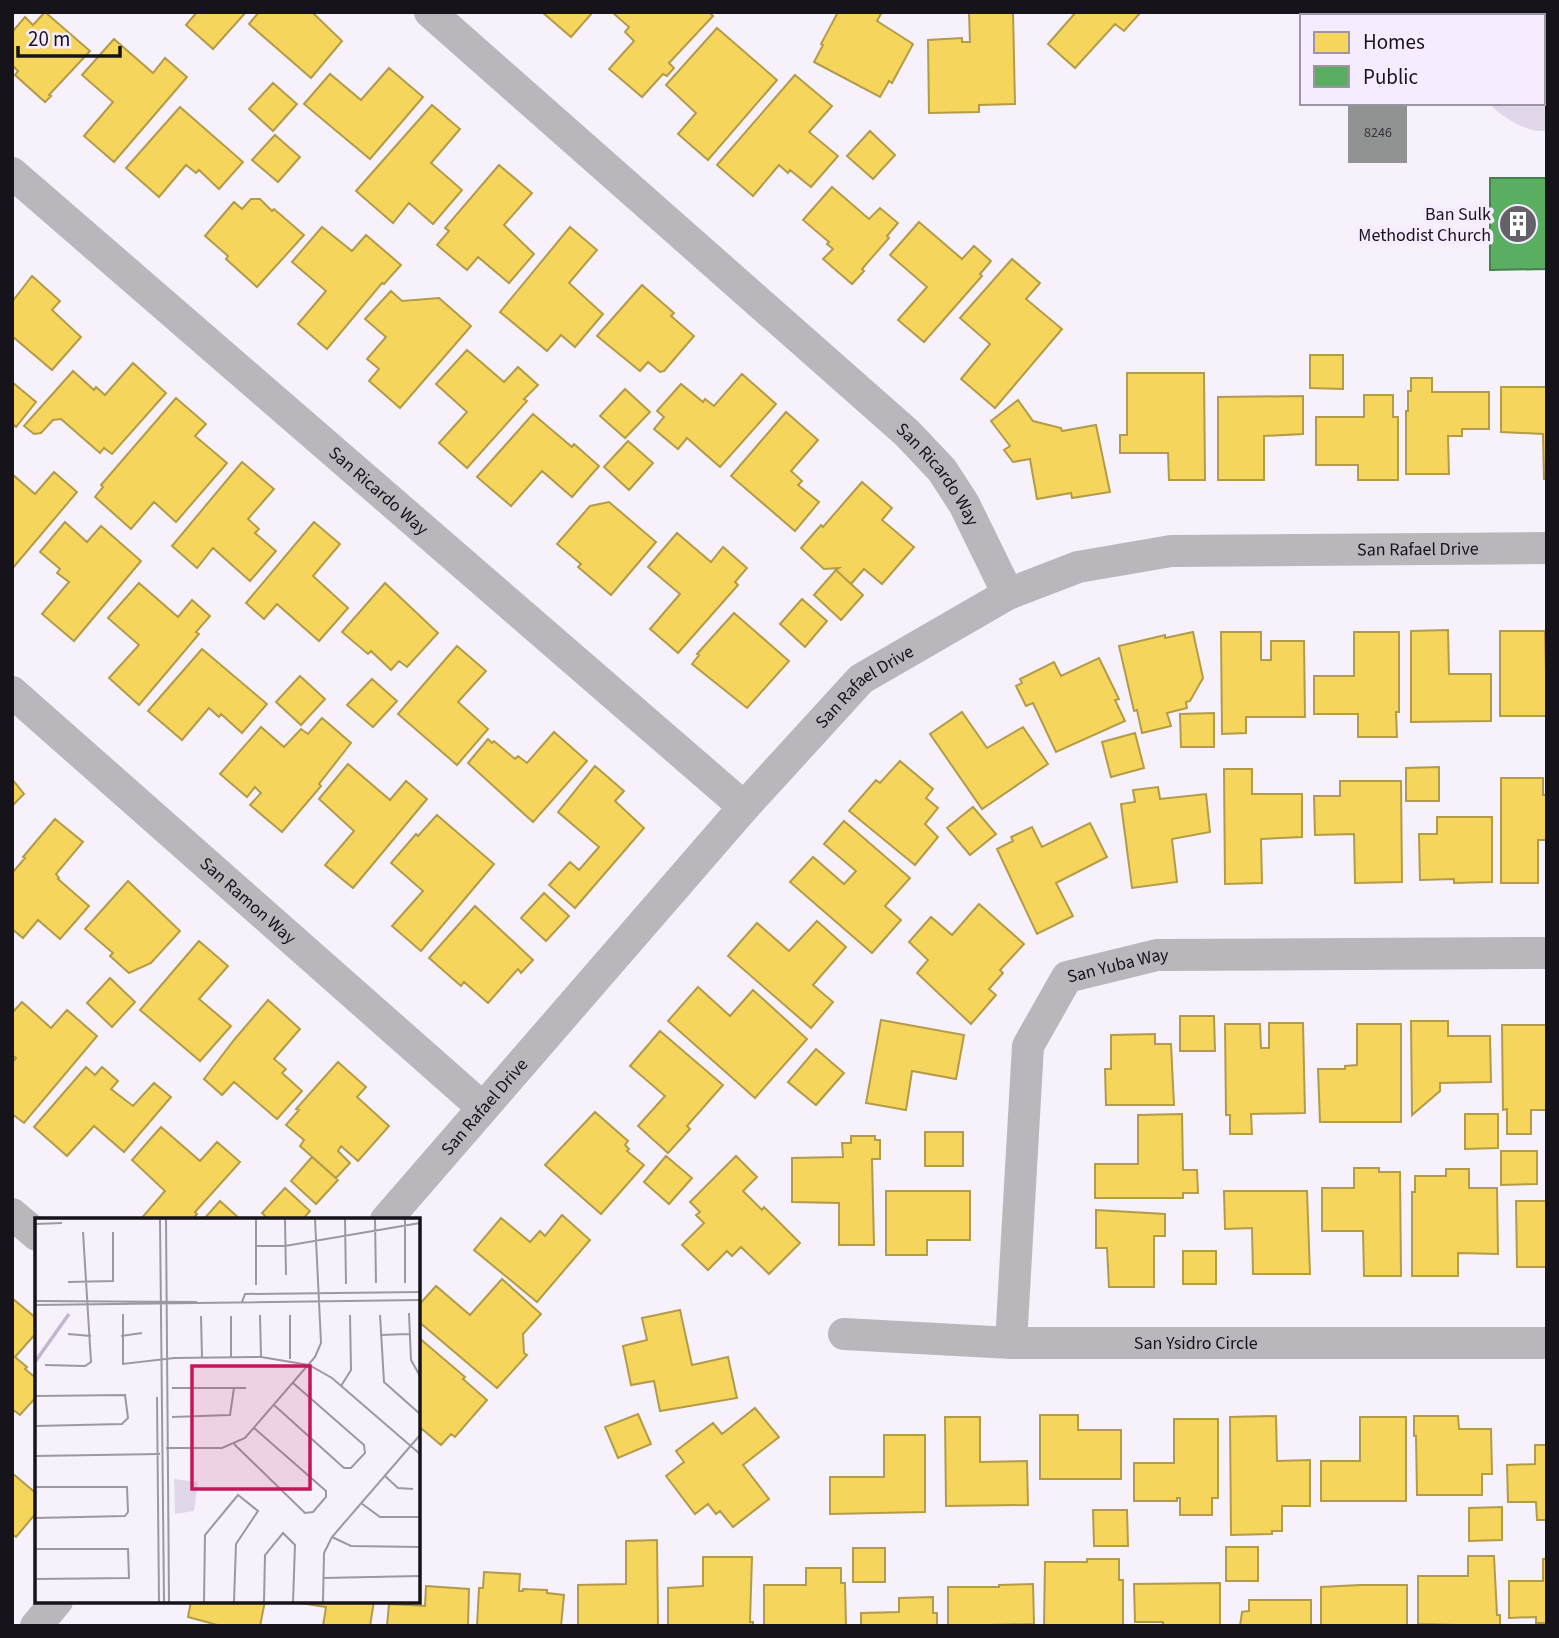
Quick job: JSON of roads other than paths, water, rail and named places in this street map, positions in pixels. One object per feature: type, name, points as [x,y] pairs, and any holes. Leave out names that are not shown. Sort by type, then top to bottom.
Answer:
[{"type":"street","name":"San Ricardo Way","points":[[430,12],[907,433],[942,470],[964,504],[1008,594]]},
{"type":"street","name":"San Ricardo Way","points":[[12,173],[744,807]]},
{"type":"street","name":"San Rafael Drive","points":[[388,1218],[744,807],[861,679],[1008,594],[1078,567],[1171,551],[1547,548]]},
{"type":"street","name":"San Ramon Way","points":[[12,692],[483,1108]]},
{"type":"street","name":"San Yuba Way","points":[[1011,1343],[1028,1046],[1067,977],[1157,955],[1547,953]]},
{"type":"street","points":[[12,1214],[35,1233]]},
{"type":"street","name":"San Ysidro Circle","points":[[844,1334],[1011,1343],[1547,1343]]},
{"type":"street","points":[[36,1626],[55,1603]]},
{"type":"place","name":"Ban Sulk Methodist Church","points":[[1518,224]]}]
